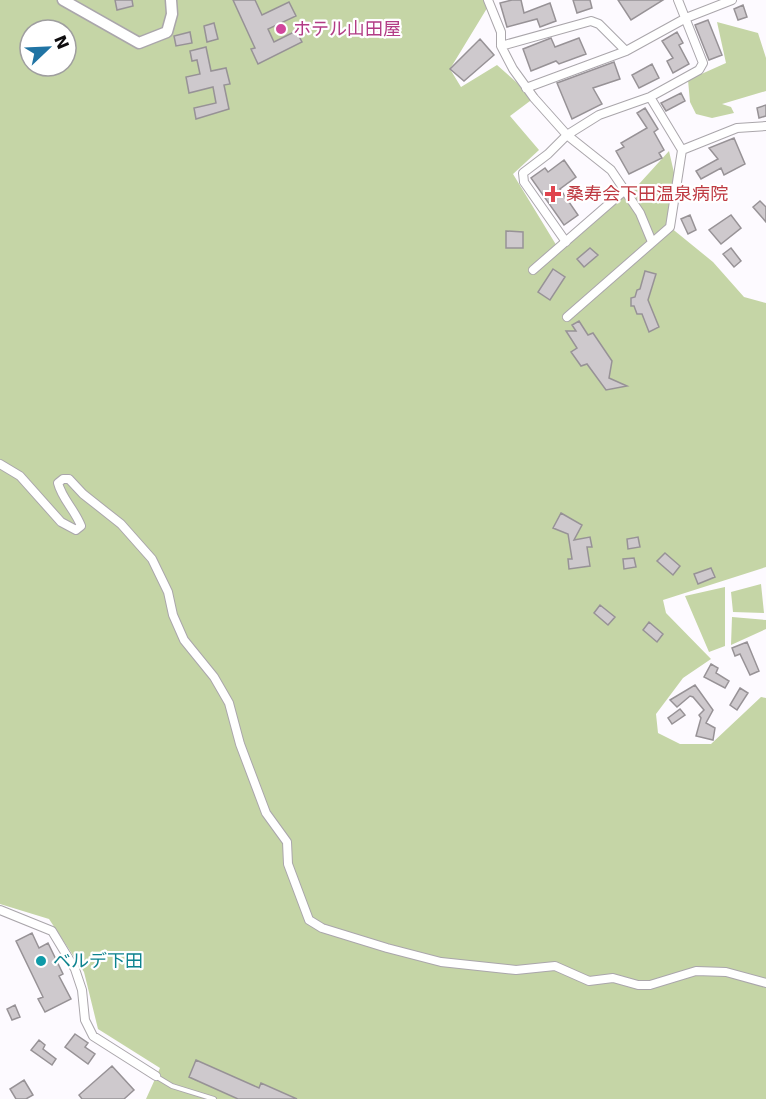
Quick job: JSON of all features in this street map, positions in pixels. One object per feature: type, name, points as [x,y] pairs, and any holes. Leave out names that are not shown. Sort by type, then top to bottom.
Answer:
[{"type":"main road","points":[[63,0],[139,43],[167,32],[172,14],[171,0]]},
{"type":"street","points":[[488,0],[501,32],[501,46],[526,88],[567,135],[611,170],[640,213],[652,242]]},
{"type":"street","points":[[566,242],[524,182],[523,173],[548,154],[567,135],[599,115],[650,97],[699,70],[703,63],[678,0]]},
{"type":"street","points":[[526,88],[626,51],[686,18],[732,0]]},
{"type":"street","points":[[501,46],[591,21],[599,24],[626,51]]},
{"type":"street","points":[[567,317],[670,227],[682,150],[650,97]]},
{"type":"street","points":[[682,150],[737,128],[766,126]]},
{"type":"street","points":[[533,270],[625,190]]},
{"type":"street","points":[[0,464],[20,476],[61,522],[76,531],[81,526],[76,513],[60,493],[58,483],[63,479],[69,479],[129,533],[152,559],[168,592],[173,615],[184,640],[214,677],[229,703],[240,744],[266,813],[287,842],[288,864],[309,920],[322,928],[441,962],[516,970],[555,966],[589,981],[613,978],[638,985],[650,985],[696,971],[713,970],[766,983]]},
{"type":"street","points":[[0,910],[52,931],[75,969],[82,990],[85,1020],[93,1036],[156,1076]]},
{"type":"lane","points":[[156,1076],[172,1086],[214,1099]]},
{"type":"green space","points":[[0,0],[492,0],[450,69],[461,87],[497,65],[534,98],[510,116],[539,150],[513,174],[558,248],[639,184],[669,151],[675,177],[670,227],[713,262],[744,297],[766,303],[766,567],[663,600],[666,613],[711,659],[683,678],[656,714],[658,733],[680,744],[711,744],[761,697],[766,698],[766,1099],[146,1099],[160,1068],[98,1029],[84,972],[49,919],[0,904]]},
{"type":"green space","points":[[717,22],[758,33],[766,58],[766,91],[722,104],[731,107],[734,113],[712,118],[696,114],[690,102],[688,80],[726,63]]},
{"type":"green space","points":[[761,584],[764,613],[733,612],[731,592]]},
{"type":"green space","points":[[725,587],[725,646],[709,652],[685,596]]},
{"type":"green space","points":[[732,617],[766,620],[766,629],[731,645]]},
{"type":"building","points":[[115,0],[132,0],[133,6],[117,10]]},
{"type":"building","points":[[233,0],[255,0],[262,15],[289,2],[296,16],[268,29],[274,42],[296,31],[302,42],[258,64],[251,49],[255,48]]},
{"type":"building","points":[[521,0],[524,13],[550,3],[556,21],[540,27],[537,19],[507,27],[500,3]]},
{"type":"building","points":[[573,0],[590,0],[592,8],[577,13]]},
{"type":"building","points":[[618,0],[663,0],[631,20]]},
{"type":"building","points":[[743,5],[747,17],[738,20],[734,9]]},
{"type":"building","points":[[708,20],[722,55],[709,60],[695,25]]},
{"type":"building","points":[[214,23],[218,39],[207,42],[204,26]]},
{"type":"building","points":[[190,32],[192,43],[176,46],[174,36]]},
{"type":"building","points":[[677,32],[683,43],[679,45],[689,64],[673,73],[667,61],[673,58],[662,41]]},
{"type":"building","points":[[551,38],[555,47],[579,38],[586,54],[559,64],[556,61],[531,71],[523,49]]},
{"type":"building","points":[[480,39],[494,55],[464,81],[450,69]]},
{"type":"building","points":[[206,47],[211,71],[226,68],[230,84],[224,85],[229,109],[196,119],[194,108],[216,103],[213,87],[189,93],[186,77],[200,74],[197,60],[192,61],[190,51]]},
{"type":"building","points":[[614,62],[620,79],[593,88],[602,104],[572,119],[557,83]]},
{"type":"building","points":[[652,64],[659,78],[639,88],[632,75]]},
{"type":"building","points":[[681,93],[685,101],[666,111],[661,103]]},
{"type":"building","points":[[766,105],[766,116],[759,118],[757,108]]},
{"type":"building","points":[[645,108],[658,129],[654,132],[664,150],[659,153],[662,158],[629,174],[616,151],[624,147],[621,143],[647,128],[637,113]]},
{"type":"building","points":[[734,138],[745,164],[724,175],[721,168],[701,179],[696,171],[718,159],[709,148]]},
{"type":"building","points":[[564,160],[576,177],[560,189],[578,215],[564,225],[531,178],[545,168],[548,172]]},
{"type":"building","points":[[760,201],[766,207],[766,222],[753,207]]},
{"type":"building","points":[[690,215],[696,230],[688,234],[681,219]]},
{"type":"building","points":[[731,215],[741,228],[721,244],[709,230]]},
{"type":"building","points":[[506,231],[523,232],[523,248],[506,248]]},
{"type":"building","points":[[590,248],[598,255],[584,267],[577,259]]},
{"type":"building","points":[[731,248],[741,261],[734,267],[723,254]]},
{"type":"building","points":[[553,269],[565,277],[550,300],[538,292]]},
{"type":"building","points":[[645,271],[656,274],[648,300],[659,327],[649,332],[642,314],[637,314],[634,306],[631,306],[631,298],[635,297],[637,290],[640,289]]},
{"type":"building","points":[[579,321],[588,335],[593,333],[612,361],[609,378],[627,386],[606,390],[587,364],[581,366],[571,352],[577,348],[566,331],[576,331],[572,325]]},
{"type":"building","points":[[561,513],[582,525],[574,540],[590,537],[592,547],[587,547],[590,566],[569,569],[568,559],[572,559],[568,534],[553,528]]},
{"type":"building","points":[[638,537],[640,547],[628,549],[627,539]]},
{"type":"building","points":[[665,553],[680,566],[673,575],[657,561]]},
{"type":"building","points":[[634,558],[636,567],[624,569],[623,559]]},
{"type":"building","points":[[711,568],[715,577],[698,584],[694,574]]},
{"type":"building","points":[[600,605],[615,617],[608,625],[594,613]]},
{"type":"building","points":[[649,622],[663,634],[657,642],[643,630]]},
{"type":"building","points":[[747,642],[759,671],[750,675],[740,654],[735,656],[732,648]]},
{"type":"building","points":[[711,664],[718,668],[716,673],[729,681],[725,688],[704,677]]},
{"type":"building","points":[[695,685],[713,710],[706,723],[715,728],[713,740],[696,736],[701,718],[699,715],[704,710],[693,697],[690,696],[677,707],[670,700]]},
{"type":"building","points":[[740,688],[748,693],[737,710],[730,705]]},
{"type":"building","points":[[680,709],[685,715],[672,724],[668,718]]},
{"type":"building","name":"ベルデ下田","points":[[32,933],[39,948],[48,943],[63,974],[59,976],[71,999],[45,1012],[38,999],[43,997],[16,941]]},
{"type":"building","points":[[15,1005],[20,1017],[12,1020],[7,1009]]},
{"type":"building","points":[[75,1034],[88,1043],[85,1047],[95,1054],[88,1064],[65,1047]]},
{"type":"building","points":[[39,1040],[45,1045],[43,1049],[56,1059],[52,1065],[31,1050]]},
{"type":"building","points":[[196,1060],[259,1088],[261,1083],[297,1099],[238,1099],[189,1077]]},
{"type":"building","points":[[112,1066],[134,1090],[124,1099],[82,1099],[79,1095]]},
{"type":"building","points":[[24,1080],[33,1095],[26,1099],[16,1099],[10,1089]]},
{"type":"place","name":"ホテル山田屋","points":[[281,29]]},
{"type":"place","name":"桑寿会下田温泉病院","points":[[553,194]]},
{"type":"place","name":"ベルデ下田","points":[[41,961]]}]
